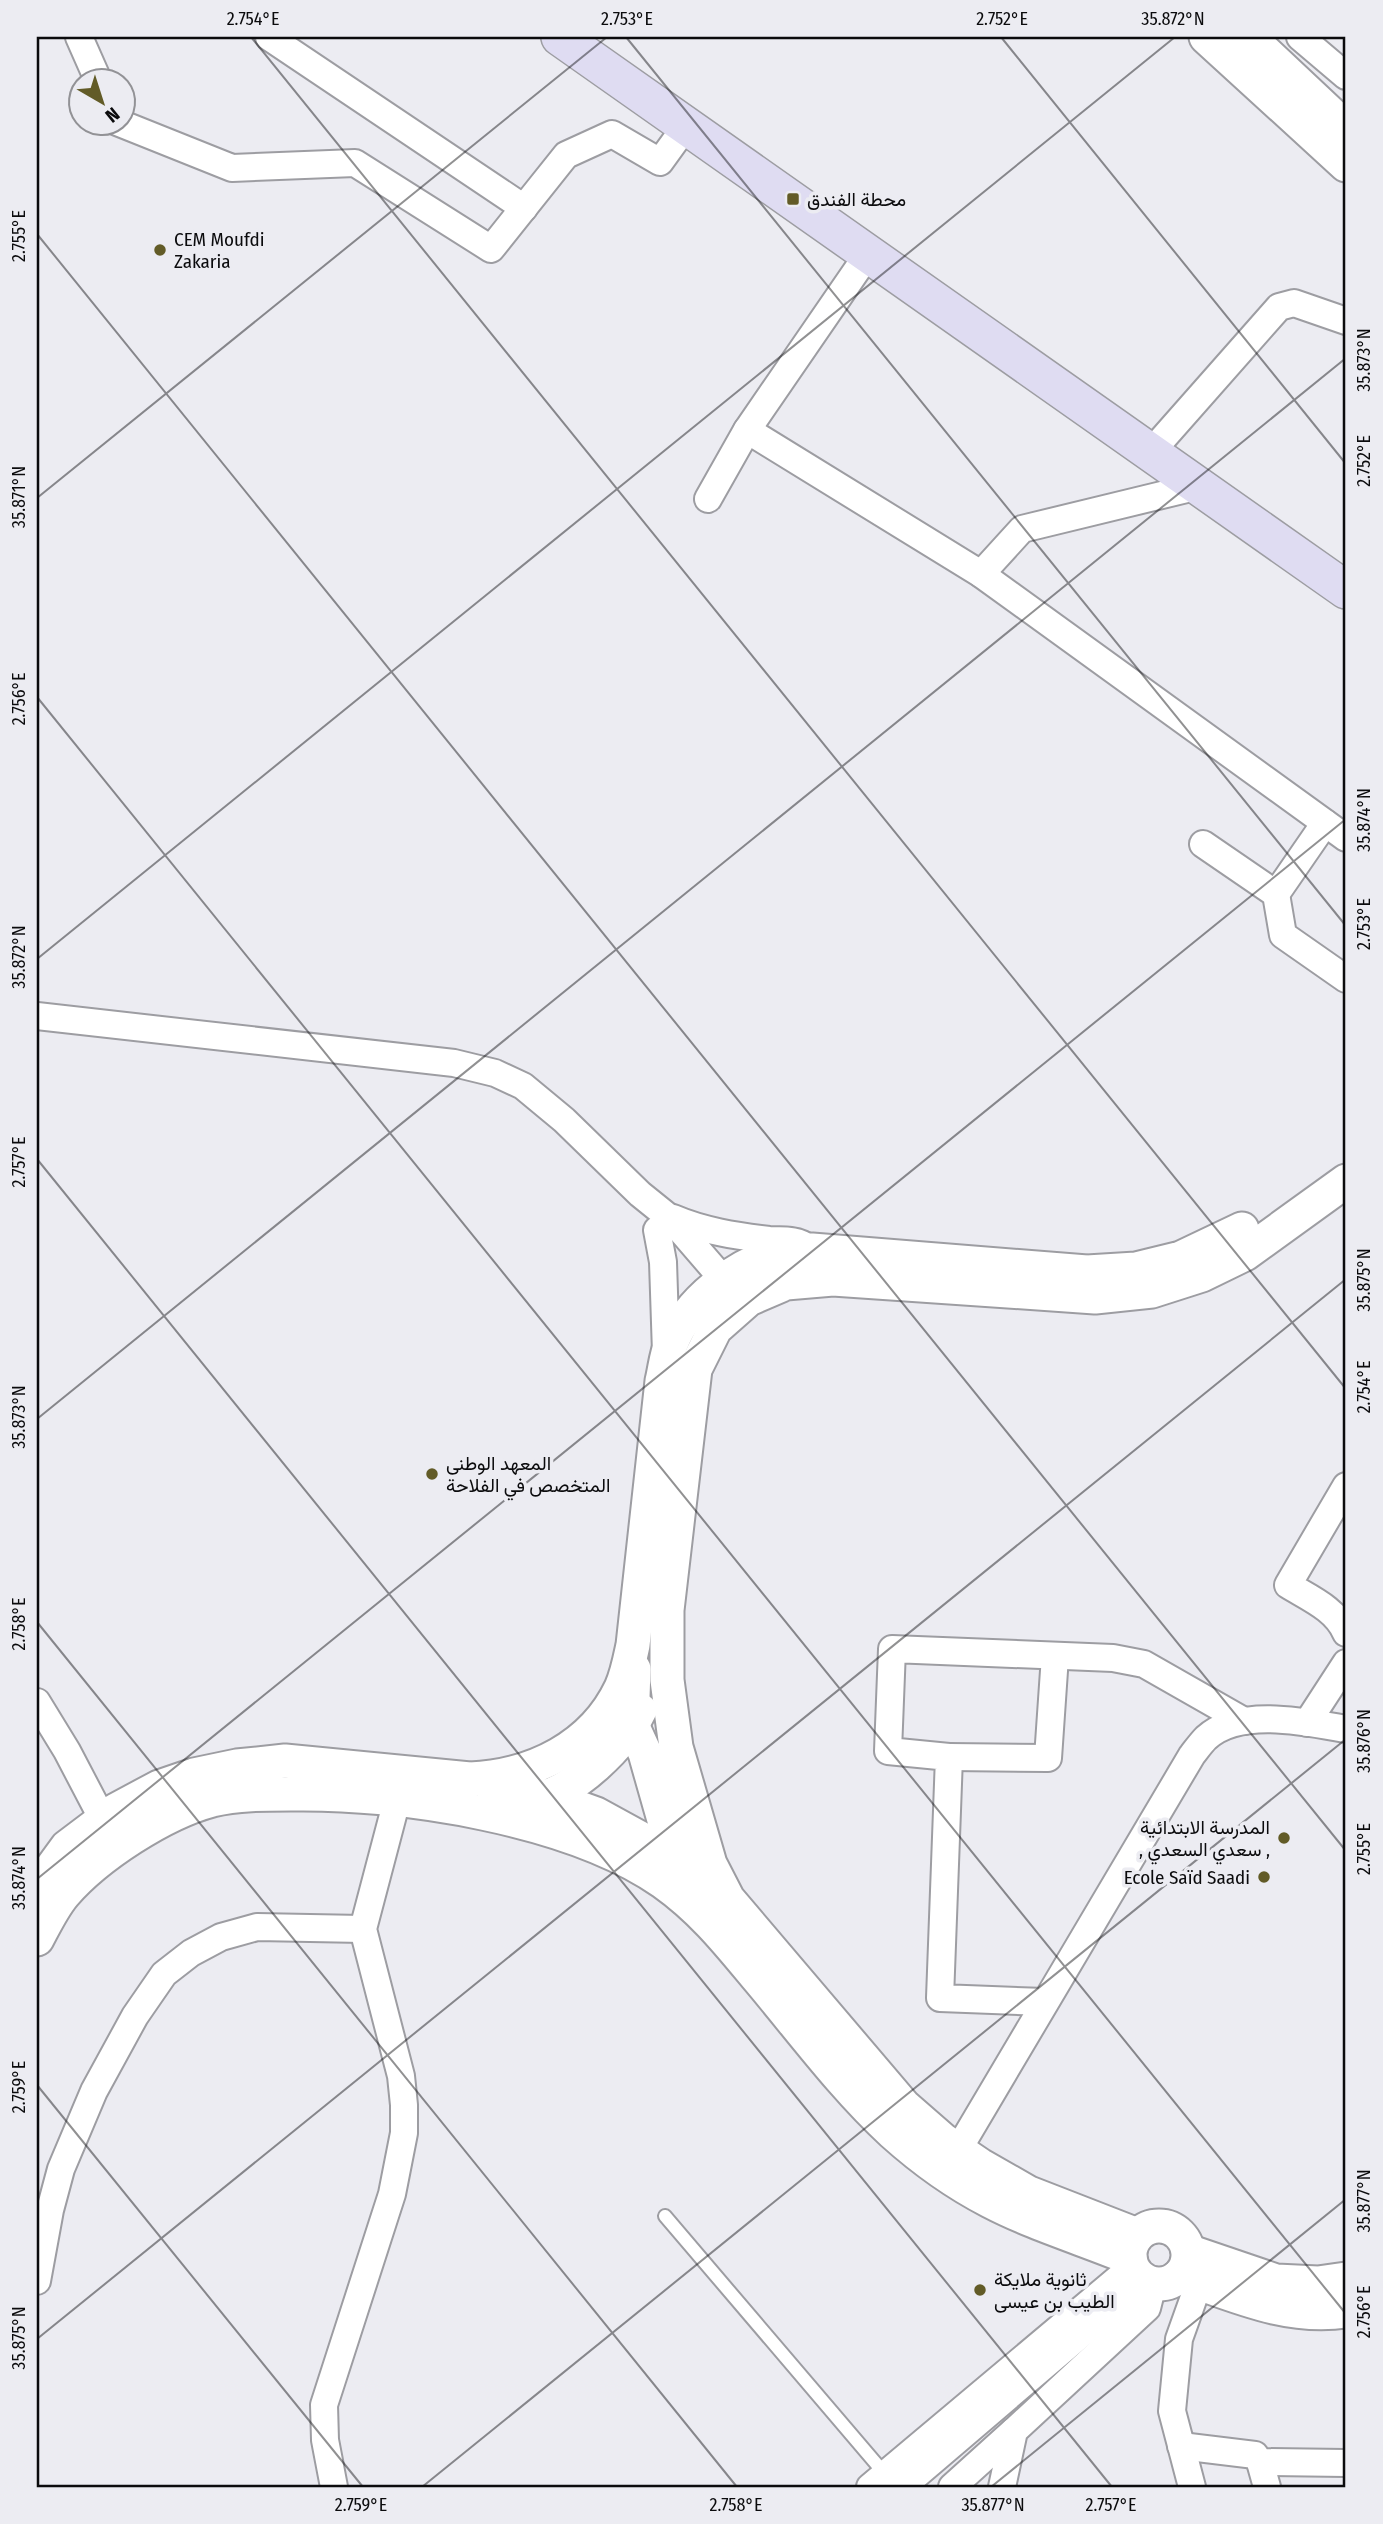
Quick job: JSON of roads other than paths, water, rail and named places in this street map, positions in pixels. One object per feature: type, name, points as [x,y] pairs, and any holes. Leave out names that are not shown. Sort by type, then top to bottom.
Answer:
[{"type":"main road","points":[[560,37],[1346,590]]},
{"type":"street","points":[[79,37],[92,66]]},
{"type":"street","points":[[268,37],[524,208]]},
{"type":"street","points":[[1206,37],[1346,165]]},
{"type":"street","points":[[1248,37],[1346,128]]},
{"type":"street","points":[[1300,37],[1346,76]]},
{"type":"street","points":[[136,130],[232,169],[355,163],[491,250],[566,155],[612,134],[660,162],[686,126]]},
{"type":"street","points":[[708,499],[747,430],[869,254]]},
{"type":"street","points":[[1151,452],[1279,307],[1294,303],[1346,321]]},
{"type":"street","points":[[747,430],[981,575],[1336,831],[1276,894]]},
{"type":"street","points":[[981,575],[1022,529],[1199,486]]},
{"type":"street","points":[[1203,844],[1276,894],[1283,935],[1346,979]]},
{"type":"street","points":[[37,1016],[454,1063],[495,1073],[523,1086],[564,1120],[640,1194],[661,1222],[727,1292]]},
{"type":"street","points":[[717,1907],[694,1896],[668,1834],[645,1753],[632,1726],[633,1645],[662,1381],[671,1344],[685,1318],[727,1292],[752,1263],[782,1252],[813,1250],[1087,1272],[1136,1269],[1181,1258],[1255,1222],[1346,1154]]},
{"type":"street","points":[[727,1292],[833,1279],[1095,1297],[1152,1291],[1202,1275],[1245,1254],[1346,1181]]},
{"type":"street","points":[[661,1222],[770,1240],[794,1240],[813,1250]]},
{"type":"street","points":[[661,1222],[666,1363]]},
{"type":"street","points":[[727,1292],[715,1329],[695,1369],[667,1610],[667,1680],[676,1747],[710,1864],[717,1907],[847,2086],[893,2133],[952,2163],[991,2202],[1158,2267],[1276,2309],[1327,2314],[1346,2311]]},
{"type":"street","points":[[1346,1486],[1288,1585],[1330,1611],[1346,1633]]},
{"type":"street","points":[[37,1888],[68,1847],[111,1834],[132,1837],[168,1818],[212,1800],[262,1794],[335,1793],[401,1786],[446,1805],[471,1795],[499,1778],[534,1768],[571,1748],[603,1718],[622,1686],[633,1645]]},
{"type":"street","points":[[1055,1656],[1048,1758],[949,1757],[888,1751],[892,1649],[1113,1658],[1144,1664],[1244,1721]]},
{"type":"street","points":[[549,1797],[582,1777],[632,1726],[667,1652]]},
{"type":"street","points":[[1307,1723],[1346,1664]]},
{"type":"street","points":[[37,1702],[67,1751],[111,1834]]},
{"type":"street","points":[[952,2163],[1192,1755],[1208,1737],[1231,1724],[1257,1719],[1346,1729]]},
{"type":"street","points":[[949,1757],[940,1998],[1045,2002]]},
{"type":"street","points":[[334,2487],[325,2440],[324,2405],[372,2260],[391,2194],[404,2133],[401,2076],[363,1929],[401,1786]]},
{"type":"street","points":[[471,1795],[539,1827],[608,1852],[717,1907]]},
{"type":"street","points":[[471,1795],[549,1797],[596,1814],[680,1860]]},
{"type":"street","points":[[37,1939],[63,1895],[92,1868],[111,1834]]},
{"type":"street","points":[[37,2281],[61,2168],[94,2091],[135,2016],[164,1974],[191,1953],[221,1937],[257,1927],[363,1929]]},
{"type":"street","points":[[954,2487],[1147,2308],[1158,2267]]},
{"type":"street","points":[[1158,2267],[1179,2339],[1172,2411],[1192,2487]]},
{"type":"street","points":[[886,2483],[1158,2267],[1276,2281],[1318,2283],[1346,2279]]},
{"type":"street","points":[[1002,2487],[1014,2431]]},
{"type":"street","points":[[1181,2446],[1255,2455],[1260,2462],[1267,2487]]},
{"type":"street","points":[[1260,2462],[1346,2463]]},
{"type":"lane","points":[[665,2216],[886,2483]]},
{"type":"place","name":"محطة الفندق","points":[[793,199]]},
{"type":"place","name":"CEM Moufdi Zakaria","points":[[160,250]]},
{"type":"place","name":"المعهد الوطني المتخصص في الفلاحة","points":[[432,1474]]},
{"type":"place","name":"المدرسة الابتدائية , سعدي السعدي ,","points":[[1284,1838]]},
{"type":"place","name":"Ecole Saïd Saadi","points":[[1264,1877]]},
{"type":"place","name":"ثانوية ملايكة الطيب بن عيسى","points":[[980,2290]]}]
